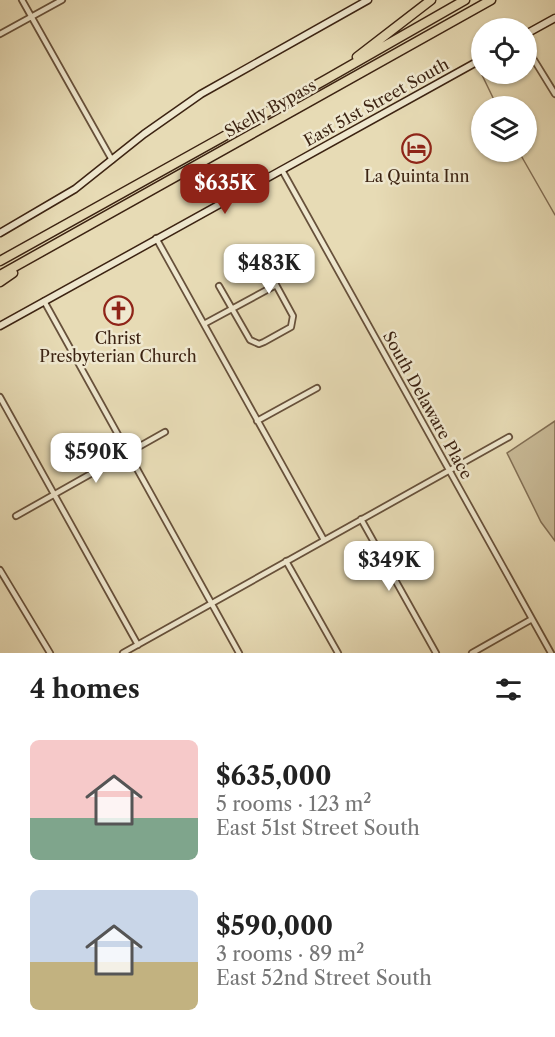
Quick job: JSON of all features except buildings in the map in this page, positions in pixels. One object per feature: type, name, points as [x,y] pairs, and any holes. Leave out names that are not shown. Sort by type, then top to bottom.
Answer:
[{"type":"highway","points":[[325,80],[431,0]]},
{"type":"highway","name":"Skelly Bypass","points":[[0,261],[465,0]]},
{"type":"highway","name":"Skelly Bypass","points":[[0,275],[490,0]]},
{"type":"highway","points":[[0,282],[79,231]]},
{"type":"main road","points":[[0,233],[66,194],[201,94],[368,0]]},
{"type":"main road","points":[[537,28],[555,18]]},
{"type":"main road","name":"East 51st Street South","points":[[0,326],[471,65]]},
{"type":"street","points":[[22,0],[112,160]]},
{"type":"street","points":[[0,34],[62,0]]},
{"type":"street","points":[[537,65],[555,94]]},
{"type":"street","name":"South Delaware Place","points":[[282,170],[551,653]]},
{"type":"street","points":[[156,238],[324,540]]},
{"type":"street","points":[[219,286],[250,340],[259,344],[291,327],[293,316],[262,261]]},
{"type":"street","points":[[204,324],[276,285]]},
{"type":"street","points":[[44,301],[239,653]]},
{"type":"street","points":[[257,421],[316,388]]},
{"type":"street","points":[[0,397],[138,645]]},
{"type":"street","points":[[16,516],[165,432]]},
{"type":"street","points":[[123,653],[509,437]]},
{"type":"street","points":[[361,519],[436,653]]},
{"type":"street","points":[[286,561],[338,653]]},
{"type":"street","points":[[0,570],[50,653]]},
{"type":"street","points":[[474,653],[532,619]]},
{"type":"shaded area","points":[[555,421],[555,541],[541,522],[507,453]]},
{"type":"waterway","points":[[486,84],[492,96]]},
{"type":"waterway","points":[[525,162],[555,215]]},
{"type":"place","name":"La Quinta Inn","points":[[417,148]]},
{"type":"place","name":"Christ Presbyterian Church","points":[[118,310]]}]
